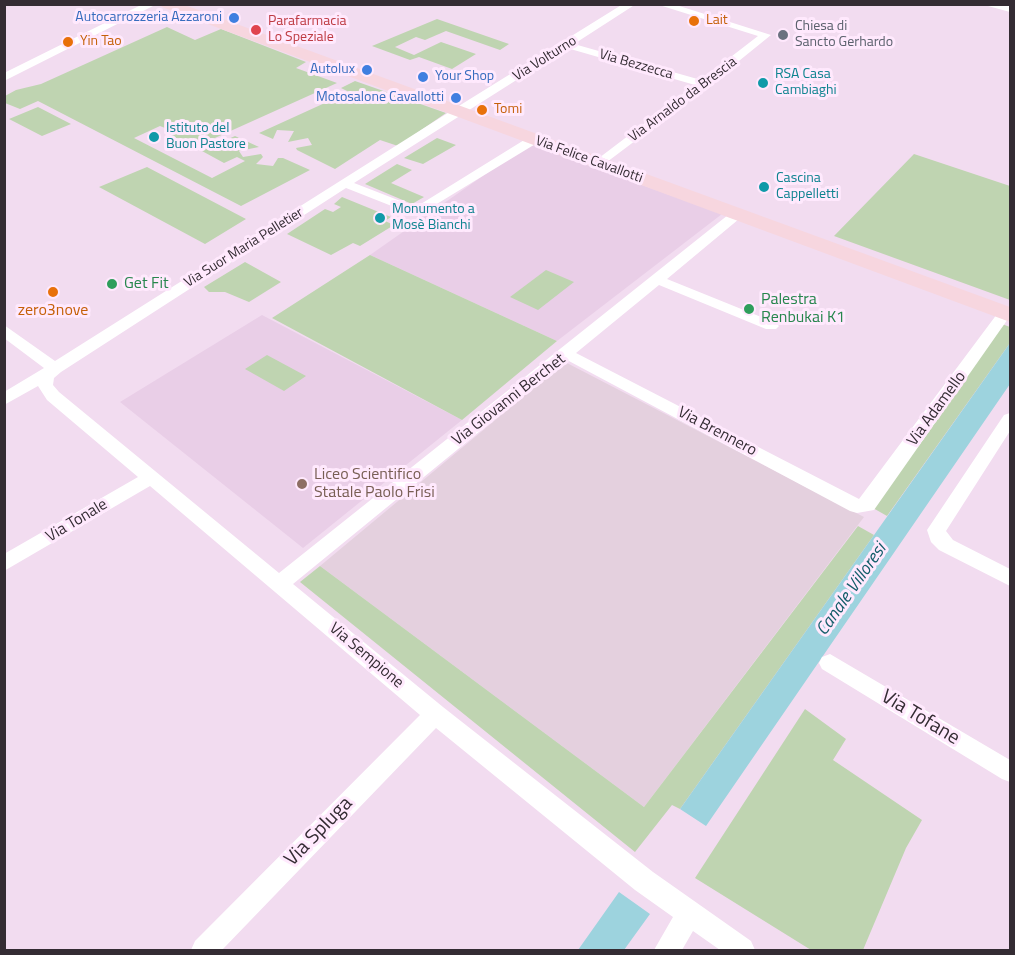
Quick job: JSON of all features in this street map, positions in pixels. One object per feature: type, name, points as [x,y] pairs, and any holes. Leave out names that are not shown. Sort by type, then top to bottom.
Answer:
[{"type":"street","points":[[4,78],[152,4]]},
{"type":"street","name":"Via Felice Cavallotti","points":[[167,4],[1008,314]]},
{"type":"street","name":"Via Volturno","points":[[458,112],[631,4]]},
{"type":"street","name":"Via Arnaldo da Brescia","points":[[599,164],[766,35],[661,4]]},
{"type":"street","points":[[991,4],[1011,9]]},
{"type":"street","name":"Via Bezzecca","points":[[568,45],[704,84]]},
{"type":"street","name":"Via Suor Maria Pelletier","points":[[4,400],[458,112]]},
{"type":"street","points":[[346,184],[417,212],[533,140]]},
{"type":"street","name":"Via Giovanni Berchet","points":[[279,584],[738,214]]},
{"type":"street","points":[[658,280],[771,326]]},
{"type":"street","name":"Via Adamello","points":[[867,505],[1008,314]]},
{"type":"street","points":[[4,330],[55,368]]},
{"type":"street","name":"Via Brennero","points":[[567,354],[857,506],[867,505]]},
{"type":"street","name":"Via Sempione","points":[[55,368],[45,381],[50,393],[150,478],[435,714],[639,878],[742,951]]},
{"type":"street","points":[[1011,419],[936,530],[938,537],[946,545],[1011,578]]},
{"type":"street","name":"Via Tonale","points":[[4,564],[150,478]]},
{"type":"street","name":"Via Tofane","points":[[830,663],[1011,772]]},
{"type":"street","name":"Via Spluga","points":[[204,951],[435,714]]},
{"type":"street","points":[[668,951],[688,914]]},
{"type":"shaded area","points":[[532,145],[722,214],[557,341],[370,255],[497,166]]},
{"type":"shaded area","name":"Liceo Scientifico Statale Paolo Frisi","points":[[262,315],[462,420],[303,548],[120,402]]},
{"type":"shaded area","points":[[565,362],[864,517],[644,807],[320,566]]},
{"type":"green space","points":[[437,19],[509,44],[500,50],[446,31],[425,40],[416,37],[395,47],[414,55],[441,42],[476,54],[452,69],[419,57],[410,60],[372,46]]},
{"type":"green space","points":[[167,27],[195,40],[221,29],[306,62],[296,68],[337,83],[195,147],[170,135],[175,132],[160,126],[134,138],[212,178],[245,161],[237,157],[224,163],[202,151],[235,136],[259,147],[239,151],[243,157],[261,154],[263,157],[256,164],[273,166],[278,158],[283,158],[310,170],[241,206],[38,101],[20,109],[5,103],[5,96],[16,90],[41,84]]},
{"type":"green space","points":[[355,81],[446,113],[398,146],[380,140],[335,169],[297,150],[296,148],[312,145],[308,138],[288,142],[294,131],[277,130],[273,139],[259,133],[349,92],[341,88]]},
{"type":"green space","points":[[38,107],[71,124],[42,136],[9,119]]},
{"type":"green space","points":[[437,138],[456,145],[423,164],[404,158]]},
{"type":"green space","points":[[914,154],[1010,186],[1010,300],[834,236]]},
{"type":"green space","points":[[397,164],[412,170],[391,183],[424,197],[412,204],[365,184]]},
{"type":"green space","points":[[147,167],[246,219],[205,244],[99,187]]},
{"type":"green space","points":[[342,197],[391,217],[385,221],[394,225],[360,246],[353,243],[331,255],[287,234],[325,209],[333,212],[341,207],[334,204]]},
{"type":"green space","points":[[370,255],[557,341],[462,420],[272,318]]},
{"type":"green space","points":[[245,262],[281,282],[249,302],[225,292],[209,292],[204,287]]},
{"type":"green space","points":[[546,270],[574,282],[538,310],[510,297]]},
{"type":"green space","points":[[1002,324],[1010,327],[1010,343],[887,516],[873,508]]},
{"type":"green space","points":[[267,355],[306,376],[284,391],[245,369]]},
{"type":"green space","points":[[858,526],[874,535],[680,809],[672,805],[635,852],[300,582],[320,566],[644,807]]},
{"type":"green space","points":[[805,709],[846,739],[833,760],[922,820],[906,848],[863,950],[811,950],[695,878]]},
{"type":"water","name":"Canale Villoresi","points":[[1010,343],[1010,384],[706,826],[680,809]]},
{"type":"water","points":[[619,892],[650,914],[624,950],[578,950]]},
{"type":"place","name":"Autocarrozzeria Azzaroni","points":[[234,18]]},
{"type":"place","name":"Lait","points":[[694,21]]},
{"type":"place","name":"Parafarmacia Lo Speziale","points":[[256,30]]},
{"type":"place","name":"Chiesa di Sancto Gerhardo","points":[[783,35]]},
{"type":"place","name":"Yin Tao","points":[[68,42]]},
{"type":"place","name":"Autolux","points":[[367,70]]},
{"type":"place","name":"Your Shop","points":[[423,77]]},
{"type":"place","name":"RSA Casa Cambiaghi","points":[[763,83]]},
{"type":"place","name":"Motosalone Cavallotti","points":[[456,98]]},
{"type":"place","name":"Tomi","points":[[482,110]]},
{"type":"place","name":"Istituto del Buon Pastore","points":[[154,137]]},
{"type":"place","name":"Cascina Cappelletti","points":[[764,187]]},
{"type":"place","name":"Monumento a Mosè Bianchi","points":[[380,218]]},
{"type":"place","name":"Get Fit","points":[[112,284]]},
{"type":"place","name":"zero3nove","points":[[53,292]]},
{"type":"place","name":"Palestra Renbukai K1","points":[[749,309]]},
{"type":"place","name":"Liceo Scientifico Statale Paolo Frisi","points":[[302,484]]}]
